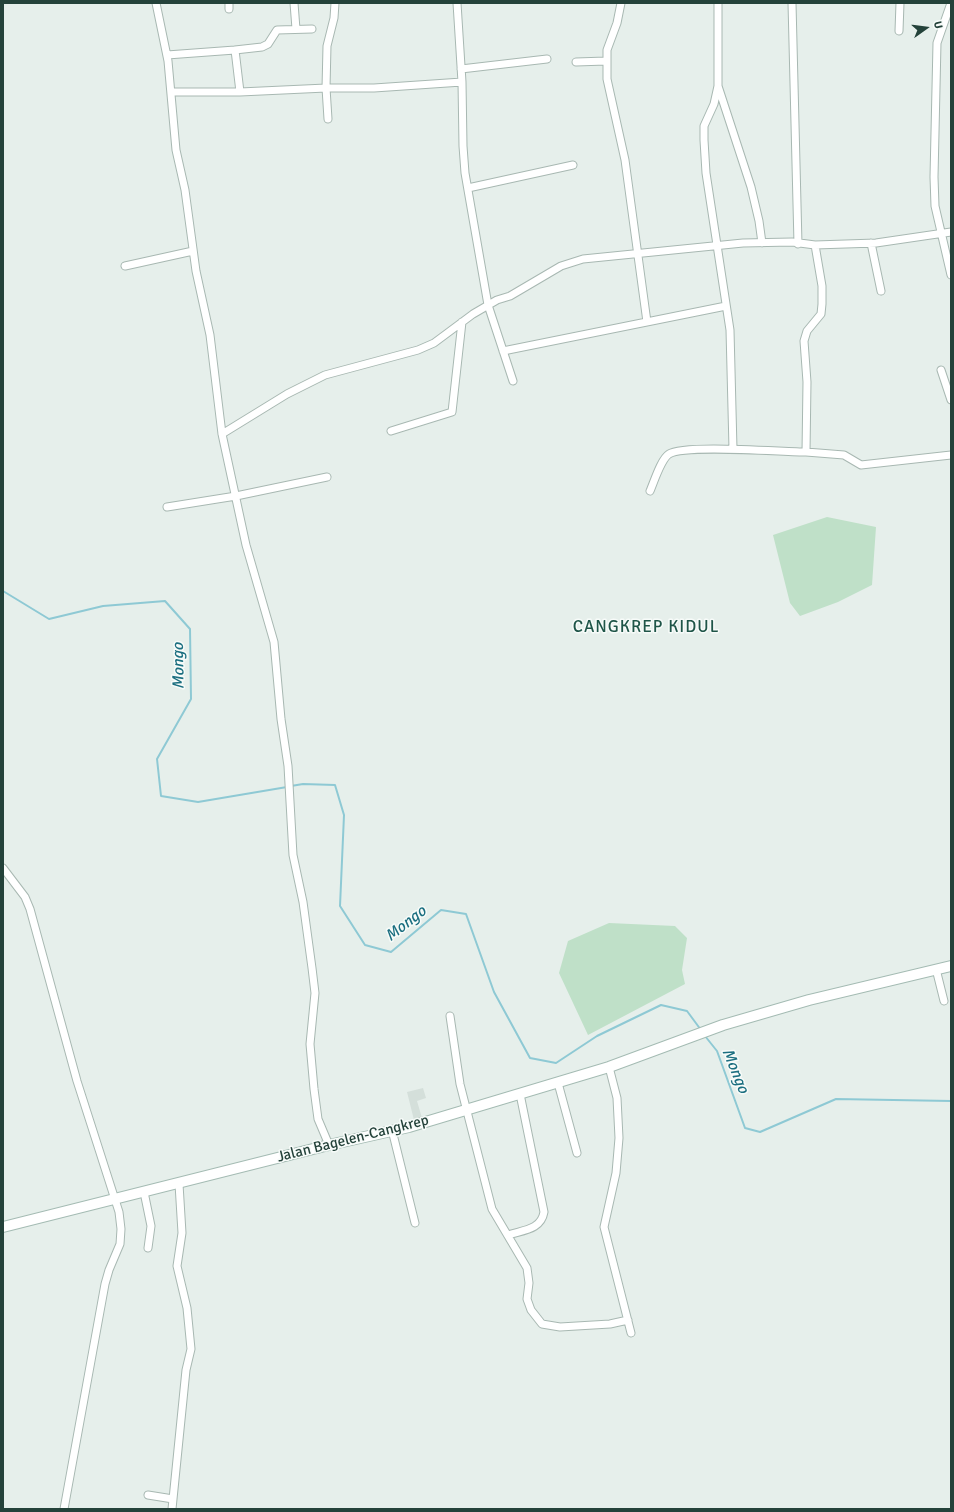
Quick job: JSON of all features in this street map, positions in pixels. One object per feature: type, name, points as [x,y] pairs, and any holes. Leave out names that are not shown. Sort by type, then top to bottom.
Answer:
[{"type":"main road","name":"Jalan Bagelen-Cangkrep","points":[[3,1227],[179,1184],[467,1110],[609,1067],[723,1025],[809,1000],[951,966]]},
{"type":"street","points":[[156,3],[167,55],[176,150],[185,190],[194,251],[210,335],[222,434],[246,545],[274,642],[281,719],[288,766],[293,855],[315,993],[310,1044],[314,1089],[318,1118],[329,1145]]},
{"type":"street","points":[[294,3],[296,29]]},
{"type":"street","points":[[328,119],[326,88],[327,46],[334,18],[335,3]]},
{"type":"street","points":[[458,3],[462,82],[462,146],[468,188],[488,305],[513,381]]},
{"type":"street","points":[[621,3],[620,16],[607,50],[607,80],[625,160],[647,322]]},
{"type":"street","points":[[718,3],[718,86],[714,104],[704,126],[704,140],[706,173],[730,330],[733,450]]},
{"type":"street","points":[[792,3],[798,244]]},
{"type":"street","points":[[899,31],[900,3]]},
{"type":"street","points":[[951,3],[948,22],[937,43],[935,133],[935,206],[951,275]]},
{"type":"street","points":[[167,55],[262,47],[268,44],[277,30],[312,29]]},
{"type":"street","points":[[235,50],[240,92]]},
{"type":"street","points":[[461,70],[547,60]]},
{"type":"street","points":[[576,62],[606,61]]},
{"type":"street","points":[[171,92],[240,92],[326,88],[374,88],[462,82]]},
{"type":"street","points":[[718,86],[751,187],[760,221],[762,243]]},
{"type":"street","points":[[468,188],[573,165]]},
{"type":"street","points":[[222,434],[287,394],[325,375],[426,347],[488,305],[497,300],[510,296],[561,266],[583,259],[718,245],[782,242],[815,245],[872,243],[951,232]]},
{"type":"street","points":[[872,243],[881,291]]},
{"type":"street","points":[[806,452],[807,382],[804,341],[807,331],[821,314],[822,304],[822,286],[815,245]]},
{"type":"street","points":[[125,266],[194,251]]},
{"type":"street","points":[[503,351],[726,306]]},
{"type":"street","points":[[391,431],[452,412],[462,322]]},
{"type":"street","points":[[941,370],[951,400]]},
{"type":"street","points":[[650,492],[665,458],[670,453],[683,450],[806,452],[844,455],[861,465],[951,456]]},
{"type":"street","points":[[167,507],[236,496],[327,477]]},
{"type":"street","points":[[3,868],[25,897],[30,909],[77,1081],[119,1212],[121,1237],[105,1284],[64,1509]]},
{"type":"street","points":[[936,969],[944,1001]]},
{"type":"street","points":[[450,1016],[460,1084],[492,1209],[527,1268],[529,1277],[527,1291],[528,1304],[542,1324],[566,1328],[610,1324],[628,1320]]},
{"type":"street","points":[[609,1067],[617,1098],[619,1138],[616,1173],[604,1227],[631,1333]]},
{"type":"street","points":[[558,1083],[577,1153]]},
{"type":"street","points":[[508,1235],[537,1226],[543,1220],[544,1212],[520,1094]]},
{"type":"street","points":[[392,1130],[415,1223]]},
{"type":"street","points":[[172,1509],[186,1370],[191,1349],[187,1308],[177,1266],[182,1233],[179,1184]]},
{"type":"street","points":[[144,1192],[151,1226],[148,1248]]},
{"type":"street","points":[[148,1495],[173,1499]]},
{"type":"shaded area","points":[[423,1088],[426,1098],[417,1101],[422,1118],[414,1120],[407,1092]]},
{"type":"green space","points":[[827,517],[876,527],[872,585],[838,602],[800,616],[790,603],[773,535]]},
{"type":"green space","points":[[609,923],[675,926],[687,938],[682,970],[685,984],[588,1035],[559,973],[568,941]]},
{"type":"waterway","name":"Mongo","points":[[3,591],[49,619],[103,606],[165,601],[190,629],[191,699],[157,759],[161,796],[198,802],[287,787]]},
{"type":"waterway","name":"Mongo","points":[[291,786],[303,784],[335,785],[344,815],[340,906],[365,945],[391,952],[441,910],[466,914],[494,992],[530,1058],[556,1063],[597,1036],[661,1005],[687,1011],[701,1030]]},
{"type":"waterway","name":"Mongo","points":[[705,1036],[717,1051],[745,1128],[760,1132],[836,1099],[951,1101]]},
{"type":"district","name":"CANGKREP KIDUL","points":[[646,628]]}]
